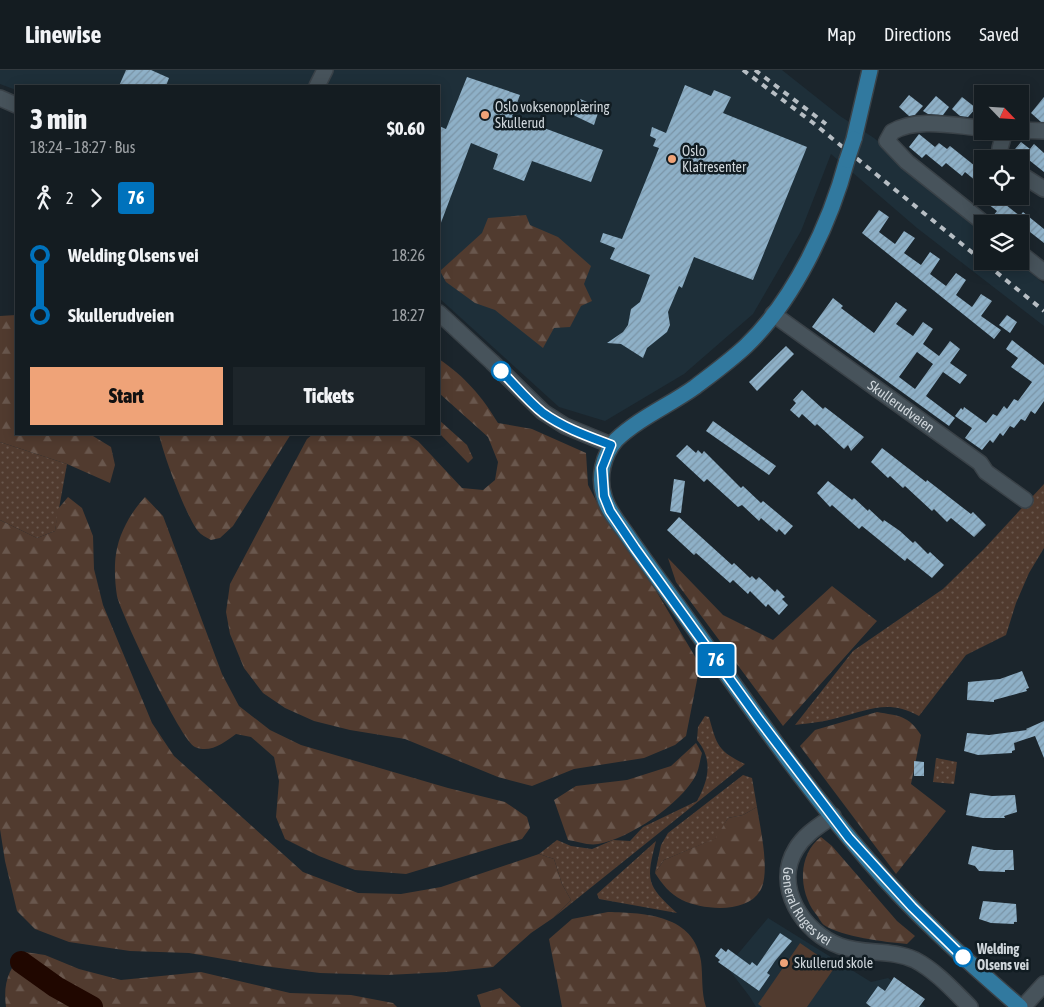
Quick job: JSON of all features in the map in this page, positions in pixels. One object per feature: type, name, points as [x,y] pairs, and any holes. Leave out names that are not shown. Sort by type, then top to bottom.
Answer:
[{"type":"main road","points":[[870,70],[854,140],[837,194],[816,243],[773,314],[747,345],[727,363],[692,389],[621,435],[611,445],[602,468],[602,488],[606,504],[635,548],[760,721],[869,861],[966,960],[1021,1007]]},
{"type":"street","points":[[318,85],[325,70]]},
{"type":"street","points":[[0,98],[15,105]]},
{"type":"street","points":[[974,127],[919,124],[892,132],[888,141],[907,162],[974,215]]},
{"type":"street","points":[[1029,130],[1044,131]]},
{"type":"street","points":[[1029,180],[1044,189]]},
{"type":"street","points":[[1029,260],[1044,272]]},
{"type":"street","points":[[440,314],[543,412],[565,426],[611,445]]},
{"type":"street","name":"Skullerudveien","points":[[773,314],[980,463],[986,472],[1025,500]]},
{"type":"street","name":"General Ruges vei","points":[[833,816],[812,831],[802,841],[790,862],[788,886],[792,899],[803,918],[818,934],[837,945],[915,960],[940,978],[970,1007]]},
{"type":"street","points":[[1021,1007],[1044,984]]},
{"type":"shaded area","points":[[0,70],[782,70],[840,116],[874,138],[974,224],[974,270],[1028,270],[1044,284],[1044,326],[917,228],[831,154],[801,231],[753,314],[684,374],[605,421],[559,407],[440,299],[440,85],[15,85],[15,90],[0,84]]},
{"type":"shaded area","name":"Skullerud skole","points":[[768,918],[871,982],[888,978],[926,1007],[756,1007],[727,967]]},
{"type":"green space","points":[[526,215],[530,225],[558,237],[591,266],[584,284],[592,301],[581,306],[570,327],[554,328],[543,348],[495,310],[475,303],[446,282],[440,271],[482,233],[488,218]]},
{"type":"green space","points":[[15,315],[15,435],[93,436],[111,447],[115,465],[110,483],[67,464],[0,442],[0,316]]},
{"type":"green space","points":[[440,360],[472,388],[498,423],[532,429],[586,453],[588,485],[605,518],[655,589],[700,665],[686,736],[675,745],[644,758],[574,769],[532,786],[498,777],[405,739],[350,730],[314,721],[285,708],[263,693],[244,668],[230,634],[226,612],[230,584],[307,439],[312,435],[408,435],[418,441],[462,488],[483,490],[495,480],[498,462],[488,437],[440,394]]},
{"type":"green space","points":[[440,421],[467,445],[473,458],[468,463],[440,434]]},
{"type":"green space","points":[[159,435],[290,435],[233,526],[220,538],[211,540],[198,531],[187,512]]},
{"type":"green space","points":[[0,442],[67,464],[55,531],[37,538],[0,520]]},
{"type":"green space","points":[[1044,484],[1044,548],[1029,573],[1016,603],[1006,635],[966,655],[919,716],[898,708],[888,707],[869,709],[827,720],[795,725],[853,651],[943,589],[984,549]]},
{"type":"green space","points":[[68,497],[82,508],[93,536],[94,569],[103,605],[152,723],[174,756],[303,872],[358,893],[401,894],[441,887],[539,854],[554,859],[562,884],[571,900],[553,918],[531,933],[493,967],[446,972],[387,975],[320,973],[263,966],[189,953],[130,951],[69,942],[35,929],[17,911],[5,861],[0,829],[0,520],[37,538],[55,531],[58,509]]},
{"type":"green space","points":[[145,497],[163,516],[222,674],[239,706],[270,730],[301,745],[448,788],[505,802],[527,817],[530,828],[522,839],[406,874],[355,870],[319,856],[285,839],[276,817],[279,781],[274,757],[251,737],[236,734],[212,748],[201,749],[195,747],[188,740],[165,701],[121,607],[115,581],[116,554],[126,523]]},
{"type":"green space","points":[[668,558],[723,615],[773,640],[832,586],[877,621],[783,726],[676,582]]},
{"type":"green space","points":[[877,712],[907,720],[921,735],[911,784],[946,811],[896,874],[800,746],[815,730]]},
{"type":"green space","points":[[705,716],[709,717],[714,735],[724,751],[745,764],[553,918],[571,900],[562,884],[554,859],[539,854],[557,840],[571,846],[592,849],[613,840],[630,841],[643,827],[697,801],[708,770],[705,755],[697,740],[698,727]]},
{"type":"green space","points":[[696,743],[702,753],[696,775],[679,797],[653,819],[639,828],[610,841],[587,844],[568,840],[554,800],[576,786],[627,780],[671,766]]},
{"type":"green space","points":[[936,758],[957,762],[954,784],[933,782]]},
{"type":"green space","points":[[743,775],[752,778],[757,807],[743,815],[728,818],[717,838],[664,860],[655,873],[661,845],[668,833]]},
{"type":"green space","points":[[757,807],[764,850],[765,874],[760,891],[753,898],[745,904],[735,907],[712,908],[682,900],[663,885],[655,873],[664,860],[716,838],[728,818],[743,815]]},
{"type":"green space","points":[[821,837],[832,846],[897,921],[915,936],[907,944],[852,936],[841,933],[822,923],[806,894],[803,874],[804,863],[808,853]]},
{"type":"green space","points":[[656,841],[651,865],[651,881],[659,895],[677,913],[599,899],[597,894]]},
{"type":"green space","points":[[608,912],[652,916],[679,926],[689,934],[697,946],[701,961],[706,1007],[562,1007],[549,939],[572,919]]},
{"type":"green space","points":[[800,943],[835,967],[807,1007],[762,1007],[758,1004]]},
{"type":"green space","points":[[25,952],[45,955],[79,969],[121,980],[201,972],[290,993],[351,995],[393,1003],[397,1007],[6,1007],[5,991],[8,977],[14,964]]},
{"type":"green space","points":[[500,988],[521,1007],[481,1007],[477,995]]},
{"type":"building","points":[[126,70],[151,70],[169,78],[166,85],[119,85]]},
{"type":"building","points":[[467,77],[520,95],[512,116],[603,150],[591,182],[532,161],[524,181],[493,169],[498,154],[471,143],[440,225],[440,126],[446,129]]},
{"type":"building","points":[[685,85],[711,96],[714,90],[731,97],[723,113],[807,147],[753,280],[694,257],[682,288],[679,286],[668,312],[670,325],[667,332],[647,348],[643,358],[621,344],[607,343],[623,332],[628,325],[631,309],[640,302],[650,275],[610,259],[615,248],[600,242],[603,233],[622,239],[659,148],[653,146],[656,139],[650,136],[652,127],[666,133]]},
{"type":"building","points":[[909,95],[923,106],[915,115],[909,116],[899,107]]},
{"type":"building","points":[[936,96],[949,107],[943,115],[928,114],[923,111]]},
{"type":"building","points":[[962,97],[974,106],[974,110],[968,117],[960,116],[952,109]]},
{"type":"building","points":[[1044,97],[1044,122],[1041,122],[1031,113]]},
{"type":"building","points":[[580,99],[600,107],[594,125],[573,115]]},
{"type":"building","points":[[919,134],[935,147],[939,143],[947,149],[950,146],[974,165],[974,179],[965,172],[962,176],[946,163],[942,167],[926,154],[922,158],[909,147]]},
{"type":"building","points":[[1021,142],[1030,149],[1034,144],[1044,153],[1044,172],[1029,160],[1029,150],[1014,150]]},
{"type":"building","points":[[989,205],[1006,205],[1019,215],[994,215],[997,211]]},
{"type":"building","points":[[879,210],[889,217],[879,232],[895,244],[904,231],[915,238],[904,253],[921,265],[930,252],[940,259],[930,274],[946,286],[956,273],[966,280],[956,295],[972,307],[981,294],[992,301],[981,316],[1001,330],[994,339],[862,233]]},
{"type":"building","points":[[1029,217],[1044,229],[1044,243],[1030,232]]},
{"type":"building","points":[[833,298],[843,306],[841,308],[874,333],[896,302],[907,310],[896,324],[913,336],[923,322],[933,329],[923,344],[939,356],[950,341],[960,349],[950,363],[967,375],[960,384],[943,372],[926,396],[955,418],[949,426],[812,327]],"holes":[[[917,352],[933,364],[915,389],[899,377]]]},
{"type":"building","points":[[1007,315],[1017,322],[1010,333],[999,325]]},
{"type":"building","points":[[1012,340],[1044,365],[1044,401],[1035,414],[1031,411],[1025,421],[1021,419],[1014,428],[1010,426],[1003,436],[1000,433],[993,443],[990,440],[982,450],[965,438],[972,428],[955,416],[964,407],[986,423],[993,414],[997,416],[1004,406],[1007,409],[1014,399],[1018,401],[1032,382],[1011,367],[1018,358],[1006,349]]},
{"type":"building","points":[[786,346],[794,354],[757,391],[749,382]]},
{"type":"building","points":[[802,390],[823,409],[825,407],[864,437],[851,451],[848,445],[844,449],[817,424],[815,426],[802,414],[799,418],[790,410],[796,403],[793,400]]},
{"type":"building","points":[[713,421],[776,466],[769,475],[706,431]]},
{"type":"building","points":[[687,445],[696,453],[698,450],[702,454],[704,451],[741,488],[743,486],[761,503],[763,501],[793,526],[785,535],[779,529],[777,532],[761,518],[759,521],[742,505],[738,507],[707,479],[704,482],[676,456]]},
{"type":"building","points":[[882,448],[971,514],[973,512],[986,525],[974,537],[951,518],[947,522],[934,509],[932,511],[905,486],[903,488],[890,476],[888,478],[871,462]]},
{"type":"building","points":[[674,479],[685,481],[681,513],[670,511]]},
{"type":"building","points":[[828,481],[852,500],[854,498],[868,511],[869,509],[883,522],[884,520],[900,531],[913,543],[915,541],[928,554],[930,552],[944,565],[932,578],[907,558],[905,561],[862,526],[859,529],[832,505],[830,507],[817,493]]},
{"type":"building","points":[[679,517],[732,565],[734,563],[750,578],[752,576],[756,580],[759,577],[775,592],[777,589],[785,597],[782,599],[788,605],[779,615],[768,604],[766,607],[750,591],[748,594],[733,580],[730,583],[696,553],[694,555],[667,530]]},
{"type":"building","points":[[1022,671],[1029,688],[1026,689],[1027,691],[994,700],[994,702],[967,700],[968,682],[1000,679]]},
{"type":"building","points":[[1044,721],[1044,758],[1035,736],[1014,743],[1015,750],[1012,753],[978,755],[964,751],[967,733],[989,735],[1027,730]]},
{"type":"building","points":[[914,761],[924,762],[924,776],[914,776]]},
{"type":"building","points":[[970,793],[992,796],[1015,795],[1017,812],[1004,816],[1005,818],[983,818],[966,815]]},
{"type":"building","points":[[972,846],[994,850],[1013,850],[1014,870],[1005,870],[1005,872],[979,871],[975,866],[968,864]]},
{"type":"building","points":[[983,901],[1016,904],[1017,922],[1014,922],[1014,924],[991,923],[979,919]]},
{"type":"building","points":[[780,933],[792,941],[767,973],[770,975],[759,991],[718,962],[720,960],[715,956],[721,948],[726,952],[728,949],[750,965],[752,962],[757,966]]},
{"type":"building","points":[[894,977],[925,999],[919,1007],[871,1007],[866,1003],[878,986],[885,991]]},
{"type":"waterway","points":[[21,962],[56,987],[92,1007]]},
{"type":"railway","points":[[743,70],[812,122],[1044,311]]},
{"type":"railway","points":[[755,70],[826,124]]},
{"type":"bus line","name":"76","points":[[501,371],[530,401],[553,419],[585,435],[611,445],[602,468],[602,488],[606,504],[635,548],[760,721],[849,838],[912,907],[963,957]]},
{"type":"place","name":"Oslo voksenopplæring Skullerud","points":[[485,115]]},
{"type":"place","name":"Oslo Klatresenter","points":[[672,159]]},
{"type":"place","name":"Welding Olsens vei","points":[[963,957]]},
{"type":"place","name":"Skullerud skole","points":[[784,963]]}]
